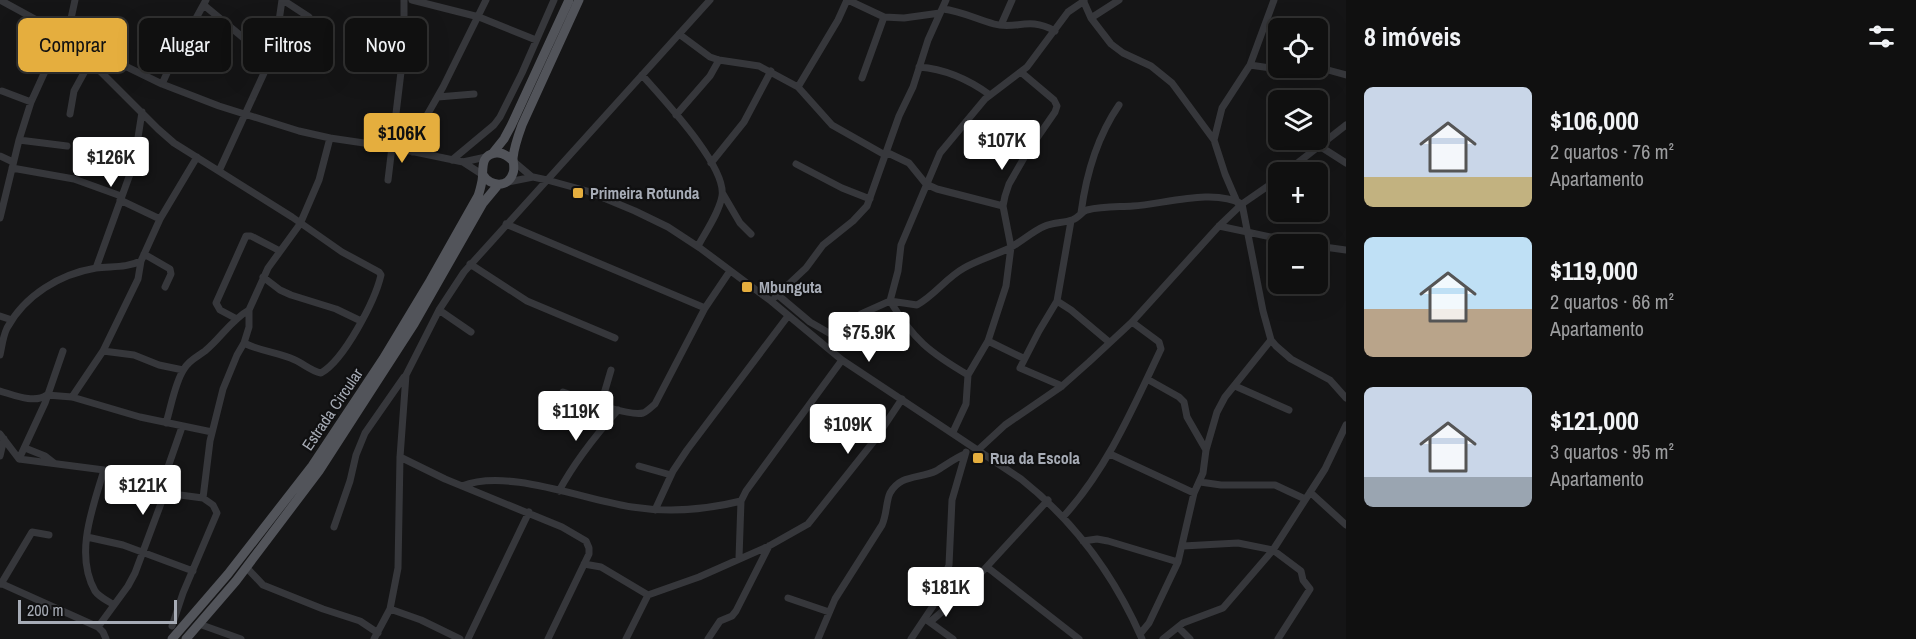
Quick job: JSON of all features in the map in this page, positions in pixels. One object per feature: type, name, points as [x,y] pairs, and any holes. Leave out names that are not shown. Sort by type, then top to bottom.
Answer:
[{"type":"main road","points":[[569,0],[504,139],[482,166],[483,175],[487,181],[501,184],[511,177],[515,145],[522,125],[579,0]]},
{"type":"main road","points":[[489,156],[501,153],[513,161]]},
{"type":"main road","name":"Estrada Circular","points":[[172,639],[228,574],[319,456],[383,359],[430,281],[478,196],[483,175]]},
{"type":"main road","name":"Estrada Circular","points":[[186,639],[246,567],[319,471],[414,324],[483,203],[501,184]]},
{"type":"street","points":[[69,18],[75,0]]},
{"type":"street","points":[[280,18],[283,0],[310,18]]},
{"type":"street","points":[[388,180],[404,47],[404,0]]},
{"type":"street","points":[[412,0],[479,17],[536,40]]},
{"type":"street","points":[[412,152],[418,131],[438,97],[486,0]]},
{"type":"street","points":[[452,160],[494,125],[508,103],[554,0]]},
{"type":"street","points":[[334,527],[365,433],[406,375],[439,310],[470,264],[710,0]]},
{"type":"street","points":[[798,87],[847,0],[884,17],[904,18],[942,11],[1000,25],[1034,23],[1055,31]]},
{"type":"street","points":[[771,301],[806,268],[823,245],[862,213],[870,199],[898,116],[913,87],[946,0]]},
{"type":"street","points":[[1000,25],[1012,0]]},
{"type":"street","points":[[890,301],[898,271],[901,245],[940,153],[990,95],[1022,73],[1068,12],[1084,0],[1091,18],[1111,44],[1164,75],[1214,140],[1225,174],[1239,203],[1271,340],[1291,359],[1330,380],[1346,398]]},
{"type":"street","points":[[1091,18],[1119,0]]},
{"type":"street","points":[[1214,140],[1217,123],[1226,99],[1250,65],[1274,0]]},
{"type":"street","points":[[0,1],[32,18]]},
{"type":"street","points":[[162,84],[205,3],[243,36]]},
{"type":"street","points":[[862,78],[884,17]]},
{"type":"street","points":[[679,34],[705,54],[719,60],[741,62],[771,71],[798,87],[832,125],[909,164],[926,184],[1003,206]]},
{"type":"street","points":[[676,115],[710,76],[719,60]]},
{"type":"street","points":[[1250,65],[1277,69],[1328,70],[1346,75]]},
{"type":"street","points":[[127,67],[185,94],[298,131],[463,162],[483,175]]},
{"type":"street","points":[[919,67],[950,72],[973,83],[990,95]]},
{"type":"street","points":[[711,163],[744,123],[771,71]]},
{"type":"street","points":[[0,218],[19,140],[31,102],[46,72]]},
{"type":"street","points":[[69,114],[74,91],[84,72]]},
{"type":"street","points":[[103,72],[165,136],[381,275],[361,321],[342,354],[331,367],[321,373],[289,357],[260,351],[244,344]]},
{"type":"street","points":[[219,171],[264,72]]},
{"type":"street","points":[[953,432],[966,404],[968,375],[988,341],[1006,286],[1011,247],[1003,206],[1009,184],[1057,106],[1054,100],[1022,73]]},
{"type":"street","points":[[642,75],[698,141],[720,182],[723,194],[740,223],[751,234]]},
{"type":"street","points":[[2,91],[31,102]]},
{"type":"street","points":[[438,97],[474,94]]},
{"type":"street","points":[[1081,213],[1094,154],[1102,134],[1119,105]]},
{"type":"street","points":[[96,268],[134,163],[142,112]]},
{"type":"street","points":[[1204,125],[1217,123]]},
{"type":"street","points":[[1328,140],[1346,125]]},
{"type":"street","points":[[203,498],[212,432],[223,389],[244,344],[249,327],[249,310],[263,277],[300,224],[319,180],[330,138]]},
{"type":"street","points":[[19,140],[67,146]]},
{"type":"street","points":[[1300,162],[1316,150]]},
{"type":"street","points":[[1325,150],[1346,163]]},
{"type":"street","points":[[0,156],[13,165],[74,179],[121,198],[160,219]]},
{"type":"street","points":[[463,162],[489,156]]},
{"type":"street","points":[[72,397],[104,351],[138,279],[142,258],[160,219],[197,157]]},
{"type":"street","points":[[513,161],[532,177]]},
{"type":"street","points":[[796,164],[842,188],[870,199]]},
{"type":"street","points":[[501,184],[532,177],[587,192],[668,227],[698,246],[771,301],[842,360],[953,432],[1048,500],[1115,584],[1141,637]]},
{"type":"street","points":[[978,450],[1005,425],[1062,386],[1132,322],[1239,203],[1268,185]]},
{"type":"street","points":[[698,246],[723,194]]},
{"type":"street","points":[[778,295],[810,322],[829,333],[861,314],[890,301],[917,305],[962,269],[1011,247],[1045,226],[1071,221],[1081,213],[1106,206],[1133,206],[1168,200],[1215,197],[1239,203]]},
{"type":"street","points":[[1062,386],[1021,369],[1020,366],[1057,301],[1071,221]]},
{"type":"street","points":[[506,224],[705,308]]},
{"type":"street","points":[[1218,226],[1268,236]]},
{"type":"street","points":[[235,318],[220,310],[216,303],[246,236],[251,236],[280,251]]},
{"type":"street","points":[[1328,248],[1346,250]]},
{"type":"street","points":[[0,355],[6,330],[12,320],[23,307],[54,281],[65,275],[96,268],[125,267],[142,258],[170,269],[171,274],[165,287]]},
{"type":"street","points":[[470,264],[527,301],[615,338]]},
{"type":"street","points":[[563,392],[618,410],[643,413],[655,404],[705,308],[730,271]]},
{"type":"street","points":[[263,277],[291,296],[336,309],[361,321]]},
{"type":"street","points":[[890,301],[921,344],[968,375]]},
{"type":"street","points":[[1057,301],[1109,342]]},
{"type":"street","points":[[166,423],[183,370],[191,359],[204,352],[235,318],[249,310]]},
{"type":"street","points":[[439,310],[471,332]]},
{"type":"street","points":[[0,316],[12,320]]},
{"type":"street","points":[[655,510],[671,475],[707,422],[788,316]]},
{"type":"street","points":[[1063,517],[1089,486],[1110,454],[1161,349],[1161,345],[1132,322]]},
{"type":"street","points":[[1141,637],[1178,562],[1194,493],[1200,482],[1217,412],[1234,386],[1271,340]]},
{"type":"street","points":[[988,341],[1023,358]]},
{"type":"street","points":[[19,459],[63,351]]},
{"type":"street","points":[[104,351],[134,355],[159,365],[183,370]]},
{"type":"street","points":[[739,558],[741,501],[763,466],[842,360]]},
{"type":"street","points":[[601,404],[611,370]]},
{"type":"street","points":[[246,567],[263,585],[360,621],[376,636],[390,609],[398,568],[400,458],[406,375]]},
{"type":"street","points":[[1147,379],[1184,402],[1187,417],[1206,450]]},
{"type":"street","points":[[1234,386],[1289,410]]},
{"type":"street","points":[[0,391],[31,398],[44,397],[47,394],[72,397],[182,427],[212,432]]},
{"type":"street","points":[[626,639],[648,595],[699,577],[769,546],[796,532],[814,519],[874,441],[902,399]]},
{"type":"street","points":[[559,491],[569,471],[618,410]]},
{"type":"street","points":[[1163,639],[1194,618],[1223,608],[1273,550],[1325,469],[1346,425]]},
{"type":"street","points":[[98,627],[128,586],[144,552],[182,427]]},
{"type":"street","points":[[0,456],[2,437]]},
{"type":"street","points":[[2,437],[19,459],[104,470],[180,495],[203,498],[213,505],[217,513],[172,626]]},
{"type":"street","points":[[927,621],[950,565],[952,500],[969,444]]},
{"type":"street","points":[[25,448],[45,456],[54,464]]},
{"type":"street","points":[[818,639],[835,599],[882,525],[887,514],[887,499],[891,491],[908,477],[934,472],[965,454]]},
{"type":"street","points":[[1110,454],[1194,493]]},
{"type":"street","points":[[400,458],[462,486],[529,512],[586,541],[589,554],[548,639]]},
{"type":"street","points":[[639,466],[671,475]]},
{"type":"street","points":[[104,470],[91,514],[86,561],[94,589],[114,605]]},
{"type":"street","points":[[462,486],[478,482],[512,481],[596,500],[655,510],[703,509],[741,501]]},
{"type":"street","points":[[1200,482],[1238,486],[1275,485],[1305,499]]},
{"type":"street","points":[[1310,492],[1346,525]]},
{"type":"street","points":[[911,639],[927,621],[958,598],[1048,500]]},
{"type":"street","points":[[468,639],[529,512]]},
{"type":"street","points":[[49,535],[32,532],[1,584],[98,627],[106,639]]},
{"type":"street","points":[[87,537],[144,552],[193,571]]},
{"type":"street","points":[[1083,541],[1097,539],[1108,541],[1178,562]]},
{"type":"street","points":[[1182,546],[1238,543],[1273,550],[1301,571],[1303,580],[1310,587],[1278,639]]},
{"type":"street","points":[[708,639],[720,621],[732,616],[736,611],[769,546]]},
{"type":"street","points":[[584,564],[601,567],[648,595]]},
{"type":"street","points":[[987,567],[1079,639]]},
{"type":"street","points":[[788,598],[829,612]]},
{"type":"street","points":[[390,609],[421,620],[460,639]]},
{"type":"street","points":[[927,621],[953,639]]},
{"type":"street","points":[[199,624],[241,639]]},
{"type":"street","points":[[1178,627],[1190,639]]},
{"type":"place","name":"Primeira Rotunda","points":[[578,193]]},
{"type":"place","name":"Mbunguta","points":[[747,287]]},
{"type":"place","name":"Rua da Escola","points":[[978,458]]}]
